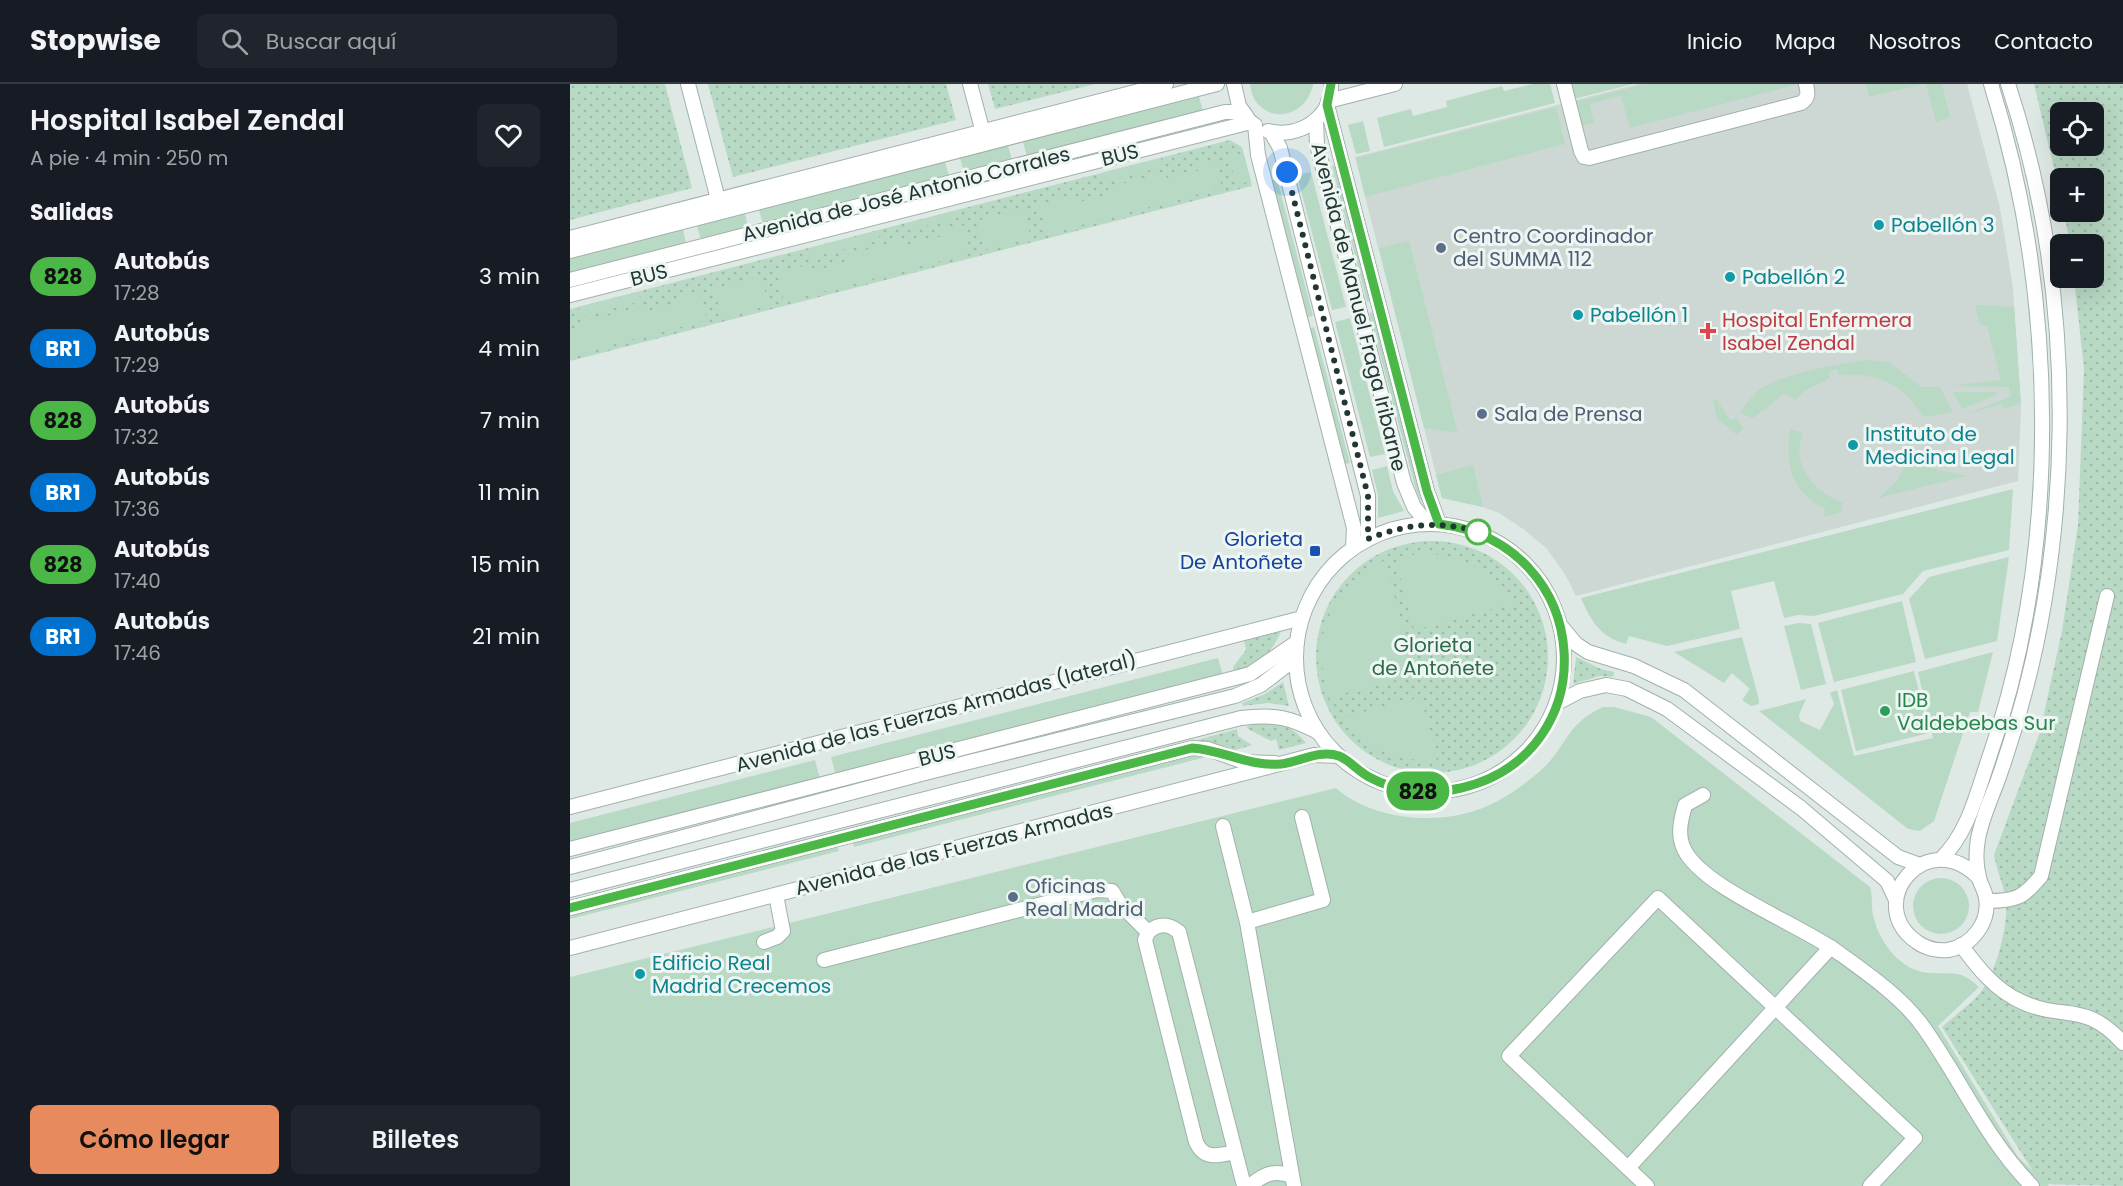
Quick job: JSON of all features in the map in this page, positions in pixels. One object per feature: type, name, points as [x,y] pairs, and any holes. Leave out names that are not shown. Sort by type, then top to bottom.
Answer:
[{"type":"street","points":[[570,238],[720,206],[688,84]]},
{"type":"street","points":[[970,84],[984,138],[1166,84]]},
{"type":"street","name":"Avenida de José Antonio Corrales","points":[[570,251],[720,206],[984,138],[1217,84]]},
{"type":"street","points":[[1234,84],[1236,99],[1249,120],[1354,528],[1353,548]]},
{"type":"street","points":[[1331,92],[1395,84]]},
{"type":"street","points":[[1564,84],[1581,151],[1584,157],[1589,158],[1801,103],[1808,94],[1806,84]]},
{"type":"street","points":[[1941,859],[1953,848],[1963,830],[1998,728],[2017,652],[2032,569],[2039,480],[2039,353],[2031,262],[2021,202],[1991,84]]},
{"type":"street","points":[[1557,703],[1580,691],[1606,685],[1627,689],[1667,709],[1801,808],[1887,881],[1896,900],[1901,926],[1915,941],[1934,949],[1948,950],[1961,945],[1981,927],[1987,901],[1979,878],[1978,837],[2014,732],[2044,608],[2053,549],[2057,474],[2057,352],[2049,259],[2023,132],[2008,84]]},
{"type":"street","points":[[1249,120],[1271,132],[1295,132],[1316,120],[1331,92]]},
{"type":"street","points":[[1331,92],[1433,524]]},
{"type":"street","name":"Avenida de José Antonio Corrales","points":[[570,280],[1225,112],[1249,120]]},
{"type":"street","name":"BUS","points":[[570,295],[1249,120]]},
{"type":"street","name":"Avenida de Manuel Fraga Iribarne","points":[[1316,120],[1317,145],[1404,483],[1414,507],[1433,524]]},
{"type":"street","name":"Avenida de Manuel Fraga Iribarne","points":[[1271,132],[1280,148],[1368,496],[1368,539]]},
{"type":"street","points":[[1433,524],[1478,532],[1512,551],[1540,579],[1553,603],[1561,626],[1564,669],[1557,703],[1544,728],[1527,751],[1497,774],[1462,788],[1424,792],[1396,787],[1370,777],[1339,756],[1318,732],[1302,697],[1296,658],[1302,618],[1314,591],[1331,567],[1353,548],[1368,539],[1397,528],[1433,524]]},
{"type":"street","points":[[1987,901],[2015,899],[2026,894],[2041,876],[2108,596]]},
{"type":"street","name":"Avenida de las Fuerzas Armadas (lateral)","points":[[570,807],[1302,618]]},
{"type":"street","points":[[1561,626],[1576,644],[1588,652],[1634,666],[1684,690],[1898,857],[1920,865]]},
{"type":"street","name":"BUS","points":[[570,849],[1250,674],[1297,642]]},
{"type":"street","points":[[570,867],[930,772],[1235,696],[1262,685],[1296,658]]},
{"type":"street","points":[[570,890],[1241,718],[1266,715],[1291,718],[1318,732]]},
{"type":"street","points":[[570,908],[1192,748],[1208,749],[1244,762],[1280,764]]},
{"type":"street","name":"Avenida de las Fuerzas Armadas","points":[[570,948],[1314,755],[1339,756]]},
{"type":"street","points":[[1703,795],[1685,805],[1679,825],[1683,848],[1695,865],[1724,885],[1831,947],[1877,981],[1923,1026],[2001,1150],[2032,1186]]},
{"type":"street","points":[[1247,922],[1323,900],[1302,817]]},
{"type":"street","points":[[1223,826],[1247,922],[1293,1181]]},
{"type":"street","points":[[1896,900],[1900,886],[1908,873],[1920,865],[1941,859],[1956,861],[1969,868],[1979,878]]},
{"type":"street","points":[[824,960],[1097,890],[1112,891],[1120,904],[1148,932]]},
{"type":"street","points":[[764,942],[777,937],[783,931],[776,895]]},
{"type":"street","points":[[1647,1186],[1509,1056],[1658,898],[1915,1138],[1870,1186]]},
{"type":"street","points":[[1235,1152],[1217,1157],[1207,1155],[1200,1150],[1196,1142],[1145,940],[1148,932],[1162,925],[1172,926],[1179,932],[1245,1184],[1266,1173],[1283,1173],[1293,1181]]},
{"type":"street","points":[[1961,945],[1989,980],[2004,992],[2037,1007],[2073,1011],[2090,1017],[2103,1024],[2123,1043]]},
{"type":"street","points":[[1628,1168],[1831,947]]},
{"type":"shaded area","name":"Hospital Enfermera Isabel Zendal","points":[[1638,84],[1967,84],[2000,208],[2013,288],[2021,408],[2018,481],[1576,596],[1565,574],[1546,548],[1523,529],[1499,513],[1442,498],[1355,157]]},
{"type":"green space","points":[[570,84],[665,84],[692,188],[570,220]]},
{"type":"green space","points":[[708,84],[946,84],[956,120],[733,177]]},
{"type":"green space","points":[[988,84],[1095,84],[995,109]]},
{"type":"green space","points":[[1250,84],[1313,85],[1308,98],[1300,107],[1280,114],[1260,107],[1253,97]]},
{"type":"green space","points":[[1533,84],[1550,84],[1555,103],[1384,147],[1377,118],[1411,109],[1413,116],[1447,107],[1446,101],[1502,86],[1504,91]]},
{"type":"green space","points":[[1571,84],[1633,84],[1574,99]]},
{"type":"green space","points":[[1645,84],[1799,84],[1630,128],[1621,96],[1590,104],[1594,123],[1580,126],[1575,102]]},
{"type":"green space","points":[[1866,84],[1923,84],[1869,97]]},
{"type":"green space","points":[[1926,84],[1942,84],[1950,117],[1936,122]]},
{"type":"green space","points":[[2034,84],[2123,84],[2123,1186],[2041,1184],[1942,1027],[1983,989],[2000,948],[2006,904],[1994,855],[2040,732],[2062,631],[2078,525],[2084,369],[2075,288],[2104,288],[2104,234],[2068,234],[2066,222],[2104,222],[2104,168],[2054,168],[2051,156],[2104,156],[2104,102],[2050,102],[2050,152]]},
{"type":"green space","points":[[1199,97],[1203,111],[1027,156],[1023,142]]},
{"type":"green space","points":[[1556,107],[1565,144],[1365,197],[1356,158]]},
{"type":"green space","points":[[1363,121],[1370,151],[1356,154],[1348,125]]},
{"type":"green space","points":[[1230,140],[1242,147],[1252,186],[570,361],[570,309]]},
{"type":"green space","points":[[1008,146],[1012,160],[964,173],[960,158]]},
{"type":"green space","points":[[1243,153],[1251,181],[1236,185],[1229,156]]},
{"type":"green space","points":[[1161,158],[1163,167],[1107,181],[1105,172]]},
{"type":"green space","points":[[1215,160],[1222,188],[1047,234],[1039,205],[1073,196],[1076,203],[1110,194],[1108,187],[1165,173],[1167,178],[1201,170],[1200,163]]},
{"type":"green space","points":[[945,162],[949,176],[763,224],[759,210]]},
{"type":"green space","points":[[1339,164],[1374,300],[1367,302],[1332,166]]},
{"type":"green space","points":[[1311,172],[1346,307],[1332,310],[1297,175]]},
{"type":"green space","points":[[1277,179],[1313,316],[1305,318],[1269,181]]},
{"type":"green space","points":[[1023,209],[1031,238],[984,250],[976,221]]},
{"type":"green space","points":[[959,210],[961,217],[906,231],[904,224]]},
{"type":"green space","points":[[745,213],[748,227],[701,240],[697,226]]},
{"type":"green space","points":[[963,225],[971,253],[784,302],[777,273],[811,264],[813,271],[847,262],[846,255],[906,239],[908,245],[943,236],[942,230]]},
{"type":"green space","points":[[683,229],[686,244],[570,274],[570,259]]},
{"type":"green space","points":[[878,231],[880,240],[810,258],[808,249]]},
{"type":"green space","points":[[1409,241],[1458,433],[1424,428],[1379,248]]},
{"type":"green space","points":[[761,276],[769,305],[722,318],[714,289]]},
{"type":"green space","points":[[638,292],[641,301],[581,317],[578,307]]},
{"type":"green space","points":[[699,292],[707,320],[570,356],[570,333],[584,329],[582,322],[643,307],[644,312],[680,303],[679,297]]},
{"type":"green space","points":[[1975,305],[2014,307],[2021,404],[2003,409],[2002,404],[1964,415],[2010,397],[2009,387],[1951,386],[2001,380],[1987,326],[1980,325]]},
{"type":"green space","points":[[1377,311],[1428,507],[1420,499],[1416,490],[1369,313]]},
{"type":"green space","points":[[1350,318],[1385,454],[1370,457],[1335,322]]},
{"type":"green space","points":[[1314,327],[1350,463],[1342,465],[1306,330]]},
{"type":"green space","points":[[1867,360],[1889,362],[1921,387],[1940,387],[1953,412],[1926,417],[1910,398],[1892,385],[1867,376],[1839,375],[1837,369],[1828,372],[1830,378],[1804,391],[1795,400],[1785,393],[1753,418],[1739,413],[1758,391],[1779,380],[1826,367]]},
{"type":"green space","points":[[1953,392],[1996,392],[1996,395],[1962,409]]},
{"type":"green space","points":[[1716,399],[1731,421],[1736,417],[1743,428],[1737,435],[1717,418],[1713,400]]},
{"type":"green space","points":[[1790,429],[1803,433],[1800,456],[1808,476],[1823,492],[1843,503],[1841,512],[1824,517],[1825,509],[1804,494],[1798,485],[1790,465]]},
{"type":"green space","points":[[1905,462],[1966,476],[1878,498],[1895,483]]},
{"type":"green space","points":[[1473,465],[1483,507],[1442,498],[1436,475]]},
{"type":"green space","points":[[1387,466],[1393,491],[1404,511],[1378,518],[1378,495],[1372,470]]},
{"type":"green space","points":[[2013,489],[2009,550],[1923,571],[1903,594],[1814,616],[1798,615],[1784,618],[1774,581],[1731,591],[1740,629],[1667,646],[1629,636],[1626,644],[1609,637],[1593,621],[1581,598]]},
{"type":"green space","name":"Glorieta de Antoñete","points":[[1432,541],[1455,543],[1476,550],[1487,555],[1514,575],[1534,602],[1539,613],[1546,634],[1548,657],[1546,680],[1539,701],[1534,712],[1514,739],[1487,759],[1476,764],[1455,771],[1432,773],[1409,771],[1388,764],[1377,759],[1350,739],[1330,712],[1325,701],[1318,680],[1316,657],[1318,634],[1325,613],[1330,602],[1350,575],[1377,555],[1388,550],[1409,543]]},
{"type":"green space","points":[[1430,553],[1458,560],[1478,569],[1496,582],[1515,603],[1414,630],[1395,557]]},
{"type":"green space","points":[[2009,557],[1997,641],[1925,659],[1909,599],[1929,577]]},
{"type":"green space","points":[[1385,560],[1415,675],[1339,695],[1341,702],[1332,705],[1322,660],[1322,640],[1327,621],[1336,604],[1348,589]]},
{"type":"green space","points":[[1902,601],[1916,662],[1834,682],[1818,623]]},
{"type":"green space","points":[[1799,623],[1811,624],[1826,684],[1801,690],[1784,626]]},
{"type":"green space","points":[[1281,631],[1263,658],[1234,672],[1233,667],[1246,650],[1244,641]]},
{"type":"green space","points":[[1742,637],[1759,700],[1759,704],[1751,706],[1742,700],[1750,689],[1732,673],[1724,683],[1674,652]]},
{"type":"green space","points":[[1993,652],[1978,712],[1970,712],[1934,821],[1920,831],[1908,829],[1759,711],[1806,699],[1799,715],[1800,721],[1820,730],[1834,704],[1830,693],[1837,690],[1854,756],[1933,738],[1918,672]]},
{"type":"green space","points":[[1576,657],[1601,669],[1614,672],[1613,677],[1600,676],[1573,684]]},
{"type":"green space","points":[[1218,658],[1223,676],[836,776],[831,757]]},
{"type":"green space","name":"IDB Valdebebas Sur","points":[[1914,671],[1929,733],[1856,751],[1841,690]]},
{"type":"green space","points":[[1283,682],[1289,706],[1268,703],[1243,706],[1242,703],[1265,694]]},
{"type":"green space","points":[[1421,697],[1437,761],[1395,756],[1383,751],[1372,746],[1340,718]]},
{"type":"green space","points":[[1603,707],[1614,707],[1651,717],[1870,887],[1872,912],[1876,926],[1886,946],[1902,962],[1921,972],[1962,975],[1979,987],[1938,1026],[2018,1157],[2049,1186],[570,1186],[570,977],[1336,788],[1363,805],[1396,815],[1431,818],[1463,814],[1504,798],[1531,779],[1548,763],[1581,721]]},
{"type":"green space","points":[[1262,722],[1287,727],[1306,743],[1279,750],[1276,739],[1271,741],[1248,729],[1247,726]]},
{"type":"green space","points":[[1237,729],[1238,736],[1252,745],[1229,752],[1190,742]]},
{"type":"green space","points":[[1198,752],[1210,756],[854,847],[852,840]]},
{"type":"green space","points":[[815,760],[820,779],[570,843],[570,823]]},
{"type":"green space","points":[[837,844],[839,851],[570,919],[570,912]]},
{"type":"green space","points":[[1941,878],[1956,883],[1964,891],[1969,906],[1964,921],[1956,929],[1941,934],[1926,929],[1918,921],[1913,906],[1918,891],[1926,883]]},
{"type":"bus line","name":"828","points":[[570,908],[1192,748],[1208,749],[1244,762],[1259,761],[1280,764],[1314,755],[1339,756],[1353,768],[1387,785],[1424,792],[1462,788],[1480,782],[1497,774],[1527,751],[1539,736],[1557,703],[1563,678],[1565,652],[1561,626],[1550,596],[1540,579],[1512,551],[1478,532],[1459,526],[1439,524],[1427,491],[1327,105],[1331,94],[1331,84]]},
{"type":"place","name":"Pabellón 3","points":[[1879,225]]},
{"type":"place","name":"Centro Coordinador del SUMMA 112","points":[[1441,248]]},
{"type":"place","name":"Pabellón 2","points":[[1730,277]]},
{"type":"place","name":"Pabellón 1","points":[[1578,315]]},
{"type":"place","name":"Hospital Enfermera Isabel Zendal","points":[[1708,331]]},
{"type":"place","name":"Sala de Prensa","points":[[1482,414]]},
{"type":"place","name":"Instituto de Medicina Legal","points":[[1853,445]]},
{"type":"place","name":"Glorieta De Antoñete","points":[[1315,551]]},
{"type":"place","name":"IDB Valdebebas Sur","points":[[1885,711]]},
{"type":"place","name":"Oficinas Real Madrid","points":[[1013,897]]},
{"type":"place","name":"Edificio Real Madrid Crecemos","points":[[640,974]]},
{"type":"route","points":[[1287,172],[1368,496],[1370,520],[1368,539],[1397,528],[1427,524],[1459,526],[1478,532]]}]
